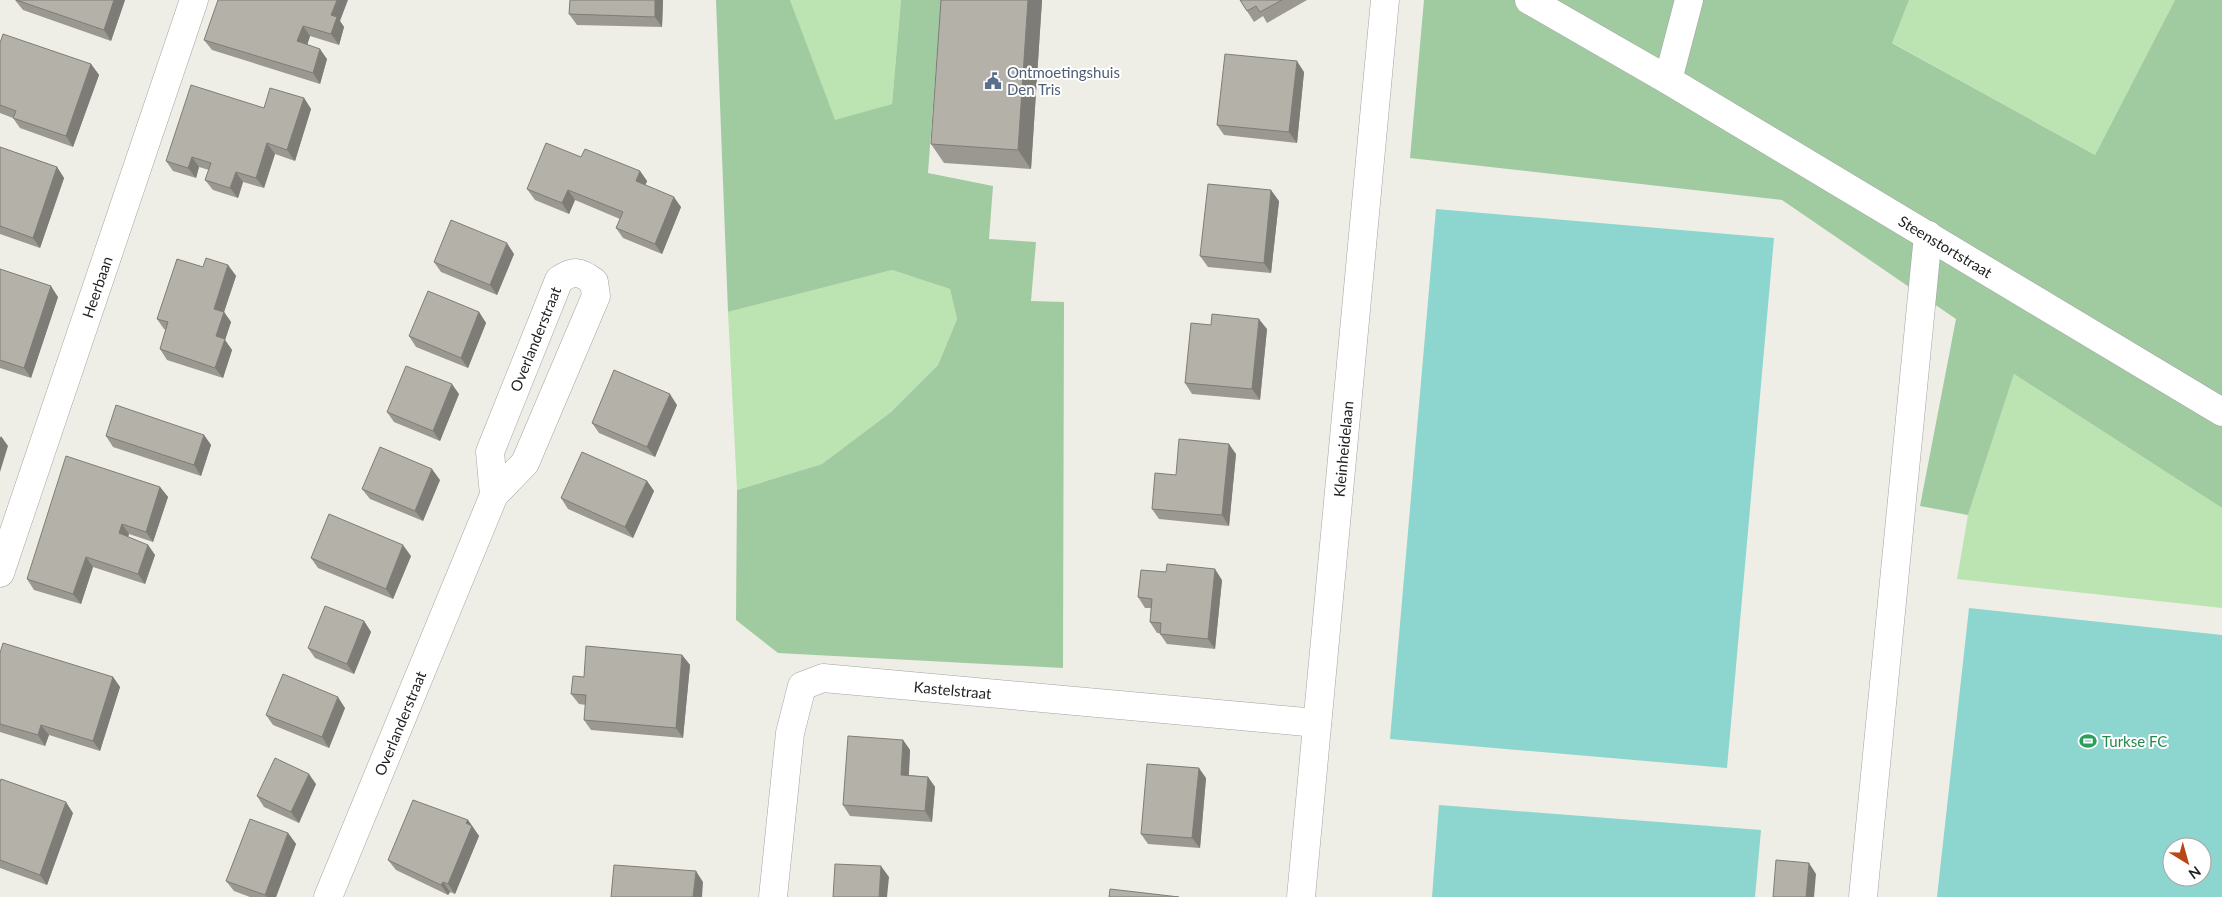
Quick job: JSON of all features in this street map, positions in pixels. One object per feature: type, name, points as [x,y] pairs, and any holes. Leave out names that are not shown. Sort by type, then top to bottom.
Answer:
[{"type":"street","name":"Heerbaan","points":[[0,573],[194,0]]},
{"type":"street","name":"Kleinheidelaan","points":[[1301,897],[1384,0]]},
{"type":"street","name":"Steenstortstraat","points":[[1529,0],[1668,80],[2222,412]]},
{"type":"street","points":[[1668,80],[1689,0]]},
{"type":"street","points":[[1863,897],[1928,235]]},
{"type":"street","name":"Overlanderstraat","points":[[328,897],[494,495],[525,463],[596,296],[594,282],[583,273],[569,273],[559,280],[490,452],[494,495]]},
{"type":"street","name":"Kastelstraat","points":[[773,897],[790,733],[802,686],[823,678],[1317,722]]},
{"type":"green space","points":[[716,0],[790,0],[835,120],[892,104],[901,0],[941,0],[928,173],[993,186],[989,239],[1036,242],[1031,301],[1064,302],[1063,668],[778,653],[736,620],[737,490],[822,464],[891,412],[938,365],[957,319],[950,289],[892,270],[728,312]]},
{"type":"green space","points":[[790,0],[901,0],[892,104],[834,121]]},
{"type":"green space","points":[[1424,0],[1909,0],[1892,43],[2095,155],[2175,0],[2222,0],[2222,508],[2014,374],[1968,515],[1920,506],[1956,319],[1782,200],[1410,158]]},
{"type":"green space","points":[[1909,0],[2175,0],[2095,155],[1891,42]]},
{"type":"green space","points":[[892,270],[950,289],[957,319],[938,365],[891,412],[822,464],[737,490],[728,312]]},
{"type":"green space","points":[[2014,374],[2222,508],[2222,608],[1957,579],[1968,515]]},
{"type":"shaded area","points":[[1436,209],[1774,238],[1727,768],[1390,739]]},
{"type":"shaded area","name":"Turkse FC","points":[[1969,608],[2222,635],[2222,897],[1937,897]]},
{"type":"shaded area","points":[[1439,805],[1761,830],[1755,897],[1432,897]]},
{"type":"building","points":[[16,0],[114,0],[104,30]]},
{"type":"building","points":[[218,0],[337,0],[331,15],[337,17],[331,34],[303,26],[297,41],[320,49],[313,73],[204,40]]},
{"type":"building","points":[[570,0],[655,0],[655,17],[569,14]]},
{"type":"building","name":"Ontmoetingshuis Den Tris","points":[[941,0],[1028,0],[1018,150],[931,144]]},
{"type":"building","points":[[1240,0],[1282,0],[1260,12],[1256,6],[1247,11]]},
{"type":"building","points":[[3,34],[91,64],[66,136],[13,118],[16,111],[0,105],[0,43]]},
{"type":"building","points":[[1225,54],[1297,61],[1289,132],[1217,125]]},
{"type":"building","points":[[191,85],[264,108],[270,88],[304,98],[287,150],[267,143],[256,178],[236,172],[230,188],[205,180],[211,163],[192,157],[188,168],[166,161]]},
{"type":"building","points":[[546,143],[581,157],[585,149],[640,171],[636,181],[674,197],[655,244],[616,228],[623,212],[568,190],[562,203],[527,189]]},
{"type":"building","points":[[0,147],[57,167],[33,238],[0,226]]},
{"type":"building","points":[[1208,184],[1271,190],[1264,263],[1200,256]]},
{"type":"building","points":[[451,220],[507,243],[490,285],[434,262]]},
{"type":"building","points":[[206,258],[228,265],[214,309],[224,312],[216,336],[225,339],[215,368],[160,349],[168,322],[157,319],[177,259],[203,267]]},
{"type":"building","points":[[0,269],[51,286],[24,368],[0,360]]},
{"type":"building","points":[[428,291],[479,312],[461,358],[409,336]]},
{"type":"building","points":[[1212,314],[1259,319],[1252,389],[1185,383],[1191,323],[1211,325]]},
{"type":"building","points":[[406,366],[452,384],[433,431],[387,412]]},
{"type":"building","points":[[614,370],[670,394],[647,447],[592,423]]},
{"type":"building","points":[[116,405],[204,435],[194,465],[106,436]]},
{"type":"building","points":[[1179,439],[1229,444],[1222,515],[1152,509],[1155,473],[1176,475]]},
{"type":"building","points":[[380,447],[432,469],[415,511],[362,489]]},
{"type":"building","points":[[582,452],[647,481],[625,527],[561,498]]},
{"type":"building","points":[[66,456],[160,487],[146,532],[122,524],[119,533],[148,545],[138,574],[86,557],[73,594],[27,579]]},
{"type":"building","points":[[329,514],[403,545],[386,589],[311,558]]},
{"type":"building","points":[[1167,564],[1215,569],[1208,639],[1160,634],[1161,623],[1150,622],[1152,599],[1138,597],[1141,570],[1166,572]]},
{"type":"building","points":[[325,606],[364,621],[347,664],[308,648]]},
{"type":"building","points":[[3,643],[113,677],[93,741],[41,725],[38,735],[0,724],[0,653]]},
{"type":"building","points":[[586,646],[682,655],[676,728],[584,720],[586,695],[571,694],[573,676],[584,677]]},
{"type":"building","points":[[283,674],[338,697],[322,737],[266,715]]},
{"type":"building","points":[[848,736],[903,740],[901,775],[928,777],[925,811],[843,805]]},
{"type":"building","points":[[275,758],[309,774],[291,812],[257,796]]},
{"type":"building","points":[[1147,764],[1199,768],[1192,838],[1141,834]]},
{"type":"building","points":[[1,779],[66,802],[40,875],[0,860]]},
{"type":"building","points":[[413,800],[468,820],[466,823],[472,826],[448,884],[443,882],[441,885],[388,860]]},
{"type":"building","points":[[250,819],[288,833],[265,895],[226,881]]},
{"type":"building","points":[[1776,860],[1809,863],[1806,897],[1773,897]]},
{"type":"building","points":[[835,864],[881,866],[879,897],[833,897]]},
{"type":"building","points":[[614,865],[696,871],[693,897],[611,897]]},
{"type":"building","points":[[1110,889],[1179,897],[1109,897]]},
{"type":"place","name":"Ontmoetingshuis Den Tris","points":[[993,81]]},
{"type":"place","name":"Turkse FC","points":[[2088,741]]}]
